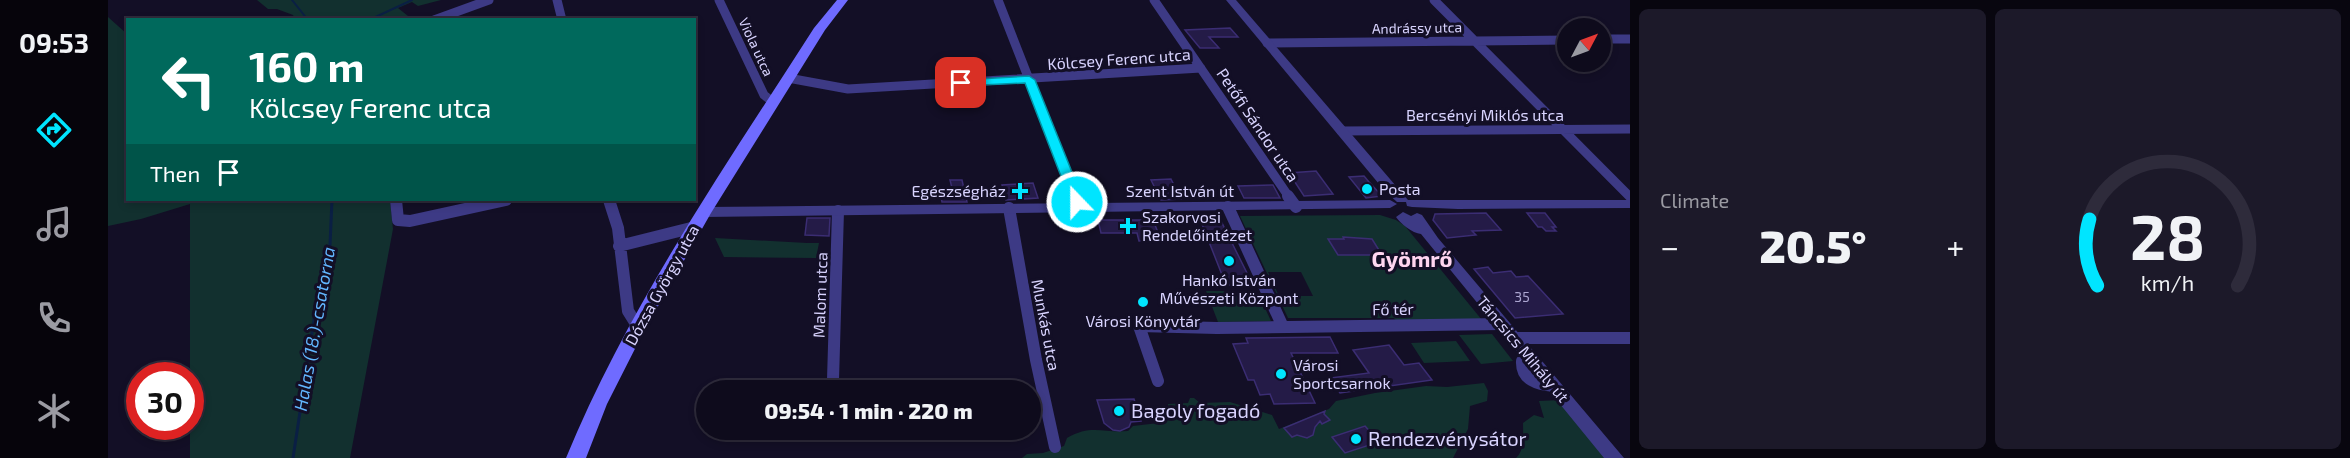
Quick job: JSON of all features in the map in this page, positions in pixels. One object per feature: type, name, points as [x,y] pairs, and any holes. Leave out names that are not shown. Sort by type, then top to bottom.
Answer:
[{"type":"main road","name":"Dózsa György utca","points":[[576,458],[598,403],[694,227],[820,28],[843,0]]},
{"type":"street","points":[[440,18],[489,0]]},
{"type":"street","points":[[557,0],[562,18]]},
{"type":"street","name":"Viola utca","points":[[719,0],[764,94],[773,102]]},
{"type":"street","points":[[998,0],[1079,208]]},
{"type":"street","name":"Petőfi Sándor utca","points":[[1154,0],[1296,207]]},
{"type":"street","name":"Táncsics Mihály út","points":[[1231,0],[1615,458]]},
{"type":"street","points":[[1434,0],[1630,197]]},
{"type":"street","points":[[1611,39],[1630,39]]},
{"type":"street","name":"Andrássy utca","points":[[1267,43],[1557,40]]},
{"type":"street","name":"Kölcsey Ferenc utca","points":[[788,78],[848,89],[1201,68]]},
{"type":"street","name":"Bercsényi Miklós utca","points":[[1341,131],[1630,129]]},
{"type":"street","points":[[396,201],[396,217],[403,221],[419,220],[502,201]]},
{"type":"street","points":[[609,201],[618,228],[628,311],[638,327]]},
{"type":"street","points":[[1404,208],[1438,205],[1630,204]]},
{"type":"street","name":"Szent István út","points":[[704,212],[1009,208],[1369,206],[1404,208]]},
{"type":"street","points":[[1228,207],[1283,327]]},
{"type":"street","name":"Munkás utca","points":[[1009,208],[1036,360],[1055,447]]},
{"type":"street","name":"Malom utca","points":[[833,380],[838,211]]},
{"type":"street","points":[[619,246],[694,227]]},
{"type":"street","name":"Fő tér","points":[[1158,381],[1139,326],[1217,328],[1502,324]]},
{"type":"street","points":[[1514,338],[1630,338]]},
{"type":"green space","points":[[257,0],[441,0],[418,6],[412,2],[398,8],[410,18],[294,18],[293,15],[277,9],[268,9]]},
{"type":"green space","points":[[108,17],[126,33],[126,201],[390,201],[393,229],[350,458],[190,458],[190,440],[204,440],[204,362],[190,362],[190,204],[108,226]]},
{"type":"green space","points":[[1380,215],[1396,220],[1405,226],[1482,320],[1397,323],[1394,318],[1288,318],[1240,216]],"holes":[[[1268,272],[1301,272],[1313,296],[1279,296]]]},
{"type":"green space","points":[[715,238],[819,243],[816,258],[724,257]]},
{"type":"green space","points":[[1206,291],[1228,291],[1231,296],[1259,295],[1271,321],[1218,322]]},
{"type":"green space","points":[[1492,334],[1513,361],[1481,364],[1459,335]]},
{"type":"green space","points":[[1456,341],[1470,361],[1424,363],[1411,343]]},
{"type":"green space","points":[[1484,383],[1488,391],[1487,401],[1470,406],[1468,429],[1453,458],[1022,458],[1027,454],[1043,453],[1064,446],[1067,438],[1083,431],[1128,431],[1133,426],[1167,422],[1164,410],[1168,410],[1168,404],[1188,403],[1190,398],[1200,403],[1230,402],[1272,415],[1279,429],[1329,409],[1336,401],[1426,386],[1447,387]]},
{"type":"green space","points":[[1561,400],[1610,458],[1516,458],[1522,446],[1523,423],[1534,415],[1544,418],[1539,401]]},
{"type":"building","points":[[1230,28],[1238,37],[1209,37],[1219,48],[1200,48],[1185,30]]},
{"type":"building","points":[[1316,171],[1333,194],[1304,196],[1289,173]]},
{"type":"building","name":"Posta","points":[[1364,176],[1382,196],[1366,198],[1349,177]]},
{"type":"building","points":[[1171,179],[1181,199],[1161,200],[1151,180]]},
{"type":"building","points":[[950,180],[962,180],[967,202],[942,202],[940,192],[953,192]]},
{"type":"building","name":"Egészségház","points":[[1033,183],[1038,198],[1006,200],[1002,185]]},
{"type":"building","points":[[1273,185],[1280,198],[1244,198],[1238,186]]},
{"type":"building","points":[[1486,213],[1501,230],[1472,231],[1476,235],[1447,238],[1433,220],[1435,214]]},
{"type":"building","points":[[1527,213],[1545,213],[1556,227],[1552,227],[1556,231],[1546,231],[1538,227]]},
{"type":"building","points":[[807,218],[830,218],[829,236],[805,235]]},
{"type":"building","name":"Hankó István Művészeti Központ","points":[[1200,219],[1220,219],[1253,285],[1226,285]]},
{"type":"building","name":"Szakorvosi Rendelőintézet","points":[[1098,220],[1153,220],[1161,240],[1139,241],[1137,233],[1101,233]]},
{"type":"building","points":[[1343,237],[1372,239],[1382,255],[1338,255],[1328,239],[1344,239]]},
{"type":"building","points":[[1488,267],[1493,273],[1511,271],[1516,277],[1528,276],[1563,314],[1515,318],[1474,269]]},
{"type":"building","name":"Városi Sportcsarnok","points":[[1330,337],[1338,353],[1291,353],[1315,403],[1274,404],[1270,394],[1260,395],[1254,380],[1248,380],[1233,344],[1248,343],[1246,338]]},
{"type":"building","points":[[1389,345],[1404,365],[1419,363],[1432,380],[1340,393],[1330,378],[1369,373],[1353,350]]},
{"type":"building","name":"Bagoly fogadó","points":[[1134,399],[1141,421],[1131,422],[1129,427],[1120,431],[1113,430],[1104,423],[1097,400]]},
{"type":"building","points":[[1325,411],[1324,414],[1330,420],[1322,424],[1320,421],[1313,435],[1307,438],[1297,435],[1292,437],[1284,428]]},
{"type":"building","name":"Rendezvénysátor","points":[[1365,426],[1379,442],[1345,453],[1332,437]]},
{"type":"waterway","name":"Halas (18.)-csatorna","points":[[292,0],[306,18]]},
{"type":"waterway","points":[[373,18],[412,0]]},
{"type":"waterway","name":"Halas (18.)-csatorna","points":[[293,458],[321,274],[330,245],[332,201]]},
{"type":"place","name":"Posta","points":[[1367,189]]},
{"type":"place","name":"Egészségház","points":[[1020,191]]},
{"type":"place","name":"Szakorvosi Rendelőintézet","points":[[1128,226]]},
{"type":"place","name":"Hankó István Művészeti Központ","points":[[1229,261]]},
{"type":"place","name":"Városi Könyvtár","points":[[1143,302]]},
{"type":"place","name":"Városi Sportcsarnok","points":[[1281,374]]},
{"type":"place","name":"Bagoly fogadó","points":[[1119,411]]},
{"type":"place","name":"Rendezvénysátor","points":[[1356,439]]},
{"type":"district","name":"Gyömrő","points":[[1412,259]]},
{"type":"route","points":[[961,83],[1029,80],[1077,202]]}]
